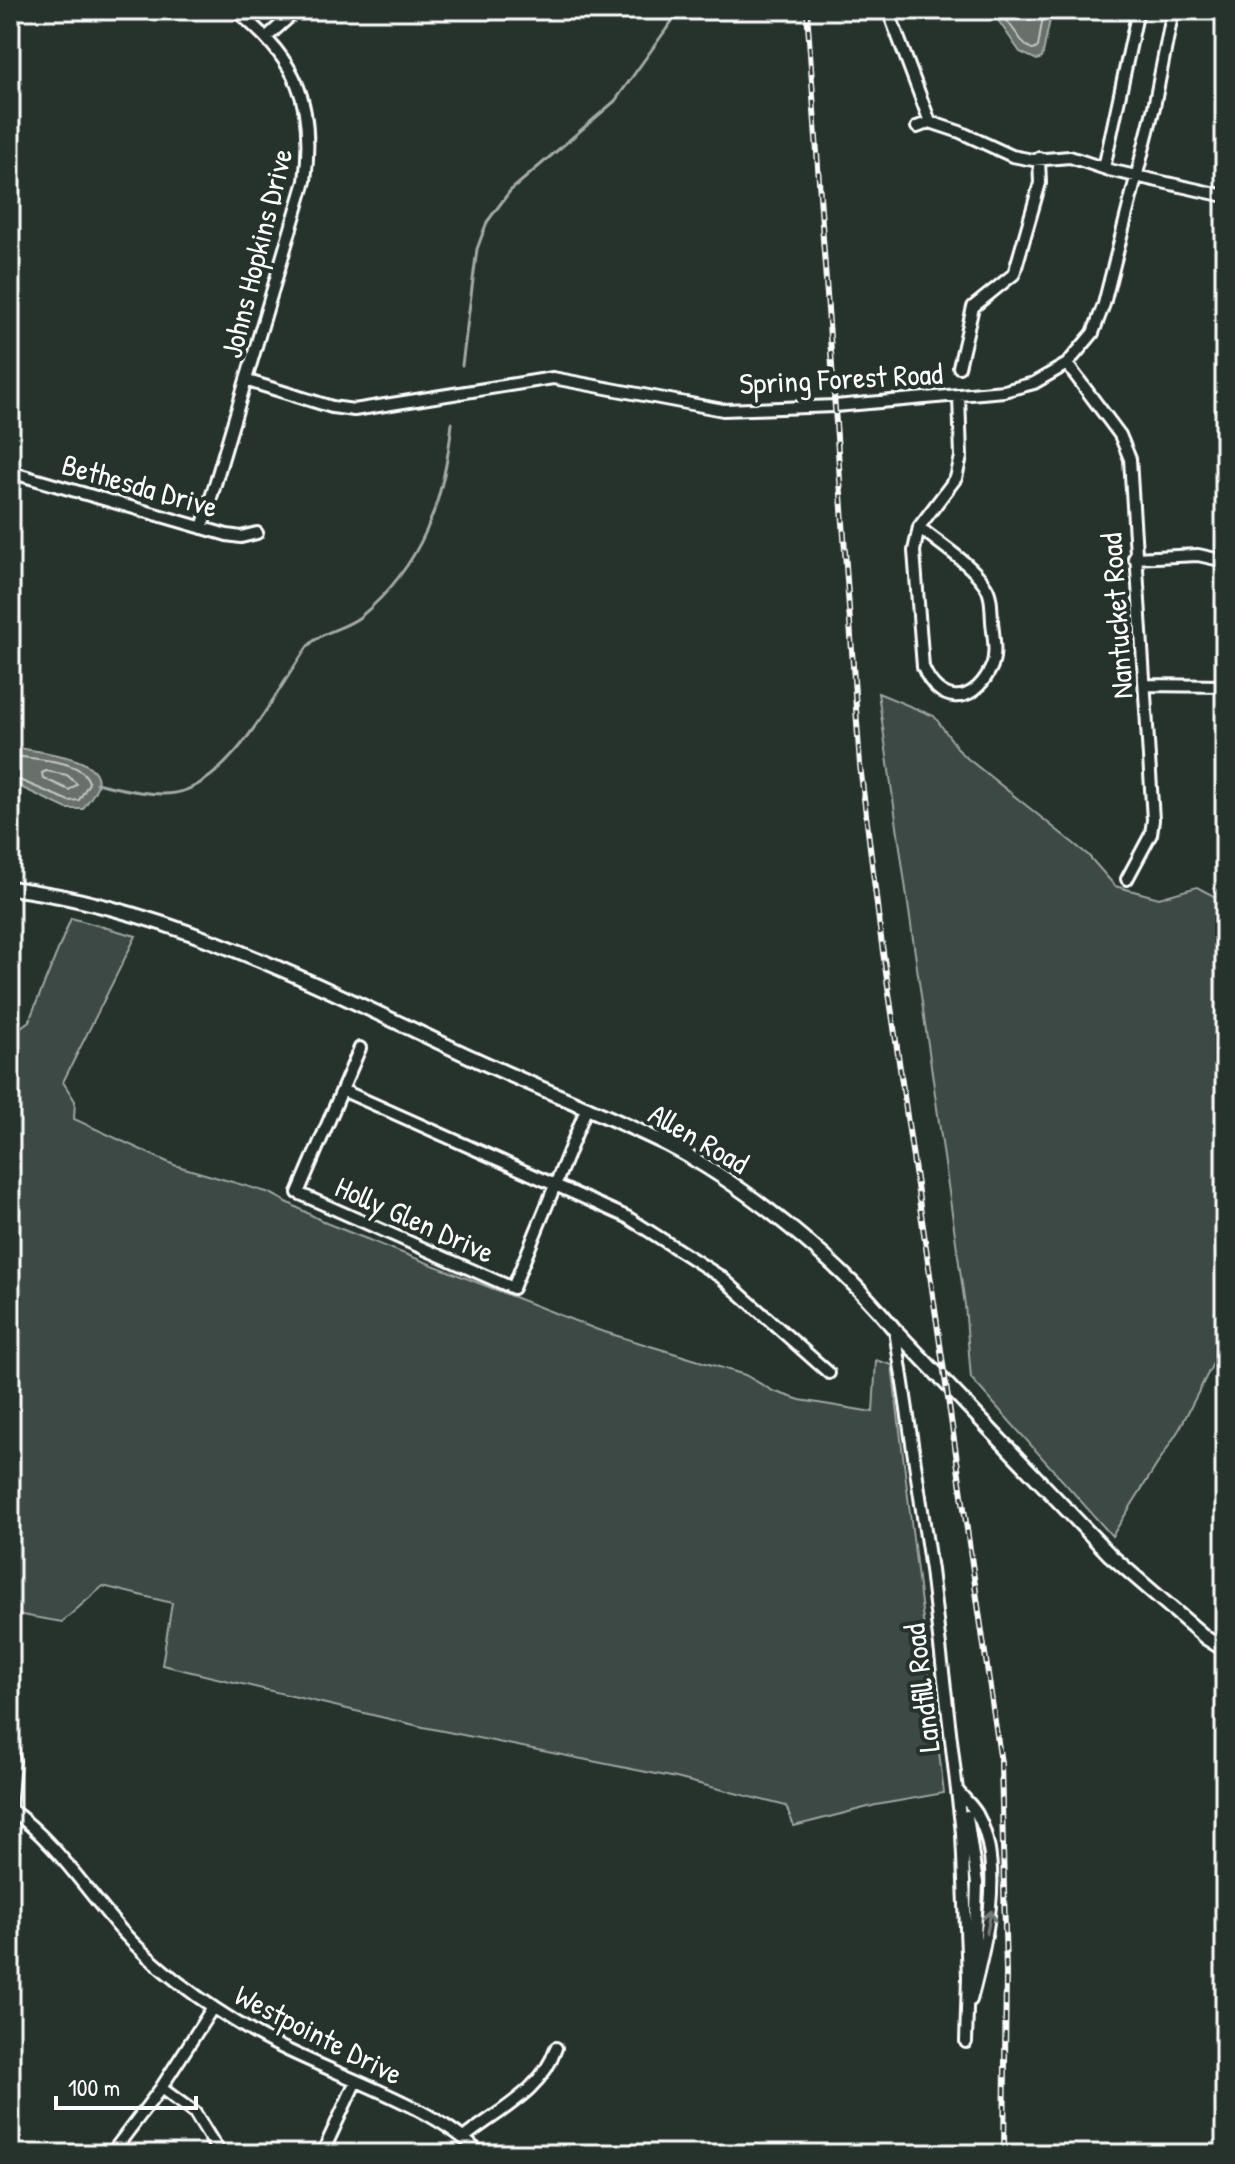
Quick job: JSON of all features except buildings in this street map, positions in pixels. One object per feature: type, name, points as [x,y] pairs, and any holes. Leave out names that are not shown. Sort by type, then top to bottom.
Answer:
[{"type":"main road","name":"Allen Road","points":[[10,888],[53,893],[154,920],[348,998],[476,1060],[670,1146],[744,1194],[871,1300],[895,1330],[1110,1555],[1206,1638],[1225,1650]]},
{"type":"street","points":[[10,28],[12,10]]},
{"type":"street","name":"Johns Hopkins Drive","points":[[202,528],[305,181],[310,145],[297,82],[268,36],[235,10]]},
{"type":"street","points":[[268,36],[297,10]]},
{"type":"street","points":[[888,10],[930,122]]},
{"type":"street","points":[[1104,168],[1138,10]]},
{"type":"street","name":"Spring Forest Road","points":[[248,381],[332,407],[354,410],[553,378],[723,410],[959,395],[1004,391],[1034,383],[1067,364],[1093,333],[1104,304],[1154,107],[1173,10]]},
{"type":"street","points":[[917,127],[930,122],[1012,156],[1070,157],[1225,196]]},
{"type":"street","points":[[959,367],[973,307],[1014,274],[1040,183],[1039,158]]},
{"type":"street","name":"Nantucket Road","points":[[1067,364],[1120,435],[1130,459],[1153,820],[1151,834],[1127,879]]},
{"type":"street","points":[[919,527],[983,581],[990,594],[994,655],[991,670],[972,693],[962,697],[949,697],[929,683],[923,667],[914,551],[919,527],[956,478],[961,457],[959,395]]},
{"type":"street","name":"Bethesda Drive","points":[[10,472],[202,528],[241,537],[257,533]]},
{"type":"street","points":[[1134,558],[1198,555],[1225,561]]},
{"type":"street","points":[[1145,685],[1225,686]]},
{"type":"street","name":"Holly Glen Drive","points":[[360,1048],[298,1193],[513,1288],[587,1107]]},
{"type":"street","points":[[342,1090],[627,1217],[721,1277],[829,1373]]},
{"type":"street","name":"Landfill Road","points":[[895,1330],[960,1794],[968,1964],[966,2042]]},
{"type":"street","points":[[10,1736],[14,1761],[10,1810]]},
{"type":"street","points":[[960,1794],[977,1883],[973,1993]]},
{"type":"street","points":[[960,1794],[978,1816],[987,1845],[993,1903],[965,2025]]},
{"type":"street","name":"Westpointe Drive","points":[[10,1810],[42,1835],[143,1953],[213,2007],[257,2035],[465,2137],[480,2154]]},
{"type":"street","points":[[111,2154],[161,2088],[213,2007]]},
{"type":"street","points":[[465,2137],[549,2070],[556,2048]]},
{"type":"street","points":[[322,2154],[355,2083]]},
{"type":"street","points":[[161,2088],[195,2113],[220,2154]]},
{"type":"shaded area","points":[[878,693],[934,716],[962,754],[1088,855],[1115,886],[1159,898],[1197,887],[1225,902],[1225,1340],[1180,1428],[1112,1536],[971,1378],[965,1305]]},
{"type":"shaded area","points":[[71,918],[136,936],[63,1082],[75,1101],[74,1119],[174,1165],[270,1193],[326,1223],[598,1330],[745,1375],[773,1391],[800,1400],[873,1412],[876,1360],[892,1365],[944,1793],[876,1805],[794,1826],[786,1806],[676,1778],[423,1727],[162,1665],[172,1603],[103,1586],[62,1622],[10,1613],[10,1035],[29,1021]]},
{"type":"water","points":[[991,10],[1052,10],[1042,58],[1037,60],[1020,52]]},
{"type":"water","points":[[10,746],[64,756],[90,767],[97,775],[97,786],[83,809],[67,809],[10,782]]},
{"type":"waterway","points":[[462,365],[477,249],[487,222],[510,191],[615,101],[680,10]]},
{"type":"waterway","points":[[96,783],[146,793],[175,793],[196,786],[233,754],[308,646],[360,617],[400,576],[427,530],[436,505],[452,423]]},
{"type":"railway","points":[[807,10],[860,765],[881,938],[1001,1763],[1006,1972],[1004,2154]]}]
